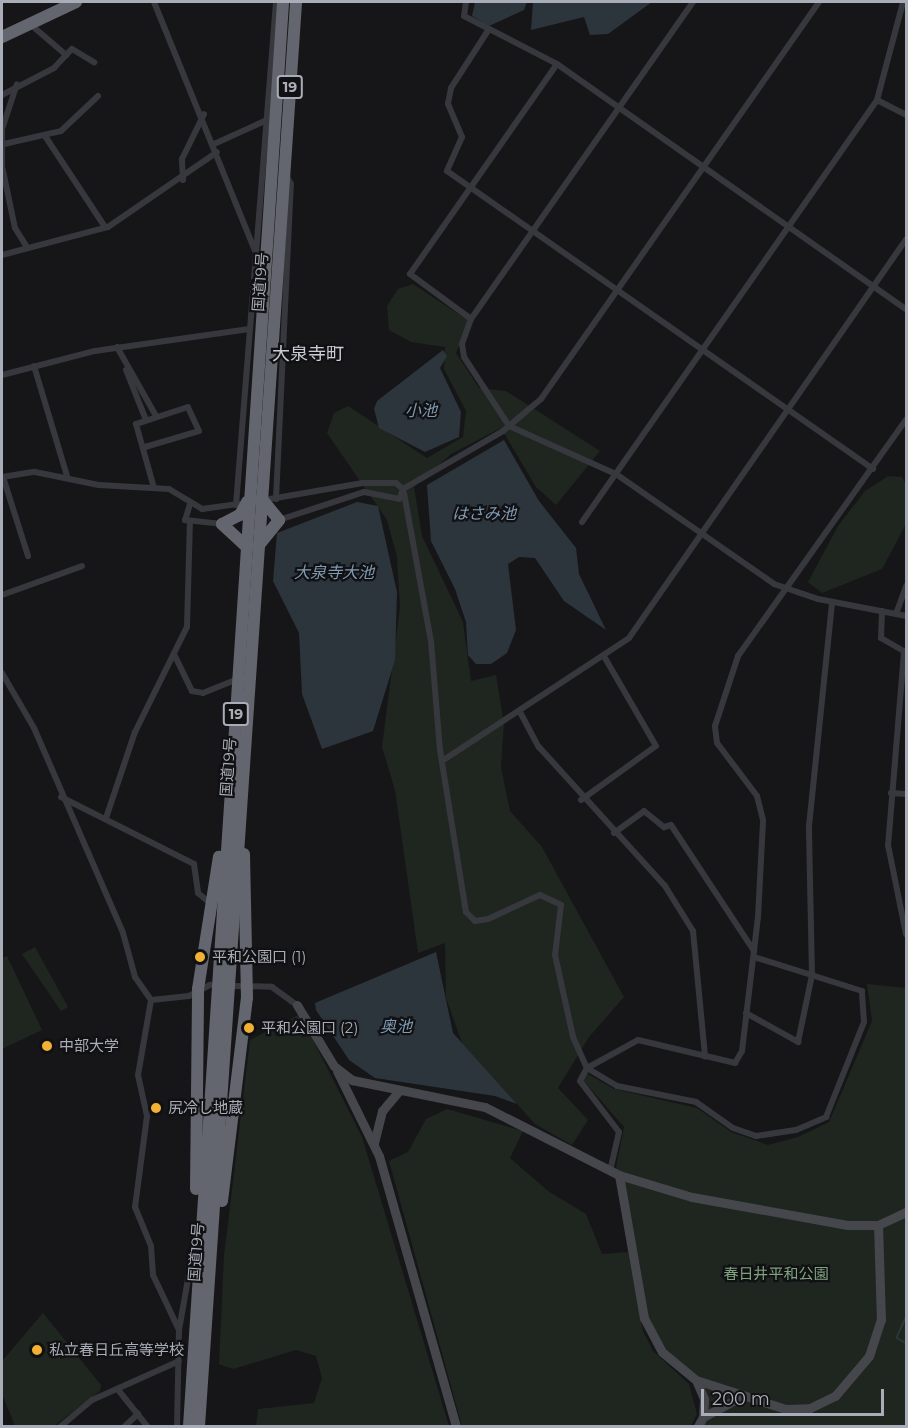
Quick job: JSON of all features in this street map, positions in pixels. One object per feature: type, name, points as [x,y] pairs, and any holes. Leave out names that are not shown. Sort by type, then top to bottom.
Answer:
[{"type":"highway","points":[[2,37],[76,2]]},
{"type":"highway","name":"国道19号","points":[[189,1426],[205,1252],[252,548],[282,2]]},
{"type":"highway","name":"国道19号","points":[[264,357],[284,172],[296,2]]},
{"type":"highway","points":[[255,501],[279,520],[252,548],[222,524],[240,515],[255,501]]},
{"type":"highway","name":"国道19号","points":[[233,829],[238,680],[252,548]]},
{"type":"highway","points":[[205,1252],[195,1239],[204,987],[210,903],[233,829]]},
{"type":"highway","points":[[205,1252],[248,985],[233,829]]},
{"type":"highway","name":"国道19号","points":[[199,1426],[205,1252]]},
{"type":"highway","points":[[201,1390],[206,1426]]},
{"type":"street","points":[[154,2],[204,114],[258,258]]},
{"type":"street","points":[[255,501],[264,357],[249,329],[258,258],[276,2]]},
{"type":"street","points":[[466,2],[464,16],[557,64],[906,309]]},
{"type":"street","points":[[693,2],[471,319],[462,344],[464,357],[509,426],[616,474],[701,534],[789,591],[906,616]]},
{"type":"street","points":[[279,520],[364,492],[395,501],[404,491],[509,426],[541,399],[819,2]]},
{"type":"street","points":[[582,522],[877,100],[903,2]]},
{"type":"street","points":[[30,24],[66,55]]},
{"type":"street","points":[[489,29],[458,73],[448,104],[462,137],[447,171],[873,469]]},
{"type":"street","points":[[2,95],[17,84],[54,68],[72,49],[94,62]]},
{"type":"street","points":[[471,319],[410,274],[557,64]]},
{"type":"street","points":[[17,84],[2,129],[4,144],[2,166],[15,228],[27,248]]},
{"type":"street","points":[[4,144],[45,136],[76,121],[98,96]]},
{"type":"street","points":[[877,100],[906,115]]},
{"type":"street","points":[[183,180],[182,159],[204,114]]},
{"type":"street","points":[[214,144],[267,120]]},
{"type":"street","points":[[45,136],[105,227]]},
{"type":"street","points":[[2,255],[105,227],[183,180],[217,152]]},
{"type":"street","points":[[445,759],[605,658],[629,638],[906,240]]},
{"type":"street","points":[[2,375],[117,347],[249,329]]},
{"type":"street","points":[[117,347],[156,416]]},
{"type":"street","points":[[117,347],[146,420]]},
{"type":"street","points":[[34,366],[68,476]]},
{"type":"street","points":[[145,447],[199,431],[188,407],[136,424],[145,447],[153,488]]},
{"type":"street","points":[[878,1224],[881,1320],[874,1346],[856,1376],[835,1396],[810,1408],[786,1409],[738,1398],[696,1380],[662,1352],[644,1318],[614,1174],[620,1132],[580,1081],[587,1068],[638,1040],[729,1064],[741,1058],[754,954],[762,807],[717,743],[715,726],[738,656],[789,591],[906,420]]},
{"type":"street","points":[[28,556],[2,477],[35,472],[68,476],[99,485],[169,489],[190,504],[214,510],[363,483],[396,483],[404,491],[421,576],[466,912],[475,921],[488,919],[540,895],[561,905],[555,955],[573,1037],[587,1068],[617,1086],[696,1102],[733,1128],[756,1136],[796,1131],[826,1117],[864,1022],[862,992],[754,954],[671,825],[664,827],[644,811],[614,833]]},
{"type":"street","points":[[106,818],[135,732],[186,627],[190,522],[185,513],[190,504]]},
{"type":"street","points":[[190,522],[222,524]]},
{"type":"street","points":[[2,595],[82,566]]},
{"type":"street","points":[[896,614],[906,586]]},
{"type":"street","points":[[746,1014],[798,1042],[812,975],[809,826],[832,602]]},
{"type":"street","points":[[882,611],[881,638],[905,652],[891,793],[889,863],[906,934]]},
{"type":"street","points":[[174,654],[192,691],[238,680]]},
{"type":"street","points":[[581,800],[656,746],[605,658]]},
{"type":"street","points":[[2,673],[34,728],[61,797],[123,933],[135,977],[151,1000],[138,1075],[147,1116],[135,1207],[151,1246],[161,1298],[179,1330]]},
{"type":"street","points":[[520,712],[539,747],[581,800],[665,886],[693,931],[705,1056]]},
{"type":"street","points":[[891,793],[906,794]]},
{"type":"street","points":[[61,797],[194,864],[198,893],[210,903]]},
{"type":"street","points":[[233,986],[272,987],[297,1005],[334,1066],[374,1143],[456,1426]]},
{"type":"street","points":[[151,1000],[189,996],[204,987]]},
{"type":"street","points":[[334,1066],[361,1084],[496,1111],[614,1174],[692,1197],[848,1225],[878,1224],[906,1212]]},
{"type":"street","points":[[374,1143],[382,1111],[399,1091]]},
{"type":"street","points":[[177,1426],[179,1330],[195,1239]]},
{"type":"street","points":[[62,1426],[92,1400],[119,1391],[179,1360]]},
{"type":"street","points":[[696,1380],[704,1399],[704,1417]]},
{"type":"street","points":[[119,1391],[147,1426]]},
{"type":"street","points":[[698,1426],[704,1417],[738,1398]]},
{"type":"street","points":[[125,1426],[138,1414]]},
{"type":"green space","points":[[413,284],[469,321],[456,353],[479,388],[506,391],[600,451],[556,505],[536,487],[501,428],[451,454],[414,487],[422,536],[463,622],[471,681],[496,675],[504,723],[501,767],[510,811],[542,847],[624,997],[589,1037],[558,1088],[588,1120],[572,1145],[535,1124],[462,1043],[446,998],[445,943],[418,953],[395,790],[382,747],[400,607],[397,557],[387,520],[327,433],[334,413],[348,406],[427,458],[463,437],[466,411],[444,369],[445,347],[411,342],[389,330],[387,306],[398,289]]},
{"type":"green space","points":[[888,476],[902,477],[906,484],[906,524],[882,569],[822,593],[808,582],[838,526],[865,491]]},
{"type":"green space","points":[[35,947],[68,1007],[61,1011],[22,954]]},
{"type":"green space","points":[[7,956],[42,1030],[2,1049],[2,958]]},
{"type":"green space","name":"春日井平和公園","points":[[867,984],[906,988],[906,1426],[704,1426],[708,1398],[668,1354],[649,1320],[616,1167],[624,1127],[583,1080],[586,1073],[614,1089],[697,1108],[731,1132],[768,1145],[798,1137],[829,1122],[872,1021]]},
{"type":"green space","points":[[300,1014],[362,1137],[449,1426],[256,1426],[258,1409],[314,1403],[322,1378],[316,1356],[296,1350],[233,1369],[219,1364],[224,1256],[250,1040]]},
{"type":"green space","points":[[447,1109],[523,1131],[510,1158],[548,1191],[586,1214],[602,1254],[628,1252],[643,1331],[653,1351],[689,1384],[697,1414],[691,1426],[462,1426],[389,1161],[408,1152],[426,1119]]},
{"type":"green space","name":"私立春日丘高等学校","points":[[43,1313],[101,1385],[100,1391],[54,1426],[15,1426],[2,1394],[2,1361]]},
{"type":"water","points":[[475,2],[527,2],[524,10],[489,26],[472,16]]},
{"type":"water","points":[[533,2],[652,2],[608,34],[590,35],[584,17],[531,30]]},
{"type":"water","name":"小池","points":[[443,350],[447,356],[440,368],[461,412],[459,437],[425,452],[379,428],[374,409],[377,401]]},
{"type":"water","name":"はさみ池","points":[[504,440],[539,501],[576,548],[579,574],[606,630],[564,601],[535,558],[519,557],[508,564],[516,630],[507,653],[491,664],[476,664],[468,655],[466,622],[455,589],[431,541],[427,485]]},
{"type":"water","name":"大泉寺大池","points":[[357,502],[378,506],[397,592],[395,660],[373,731],[322,749],[302,694],[299,633],[273,581],[277,533]]},
{"type":"water","name":"奥池","points":[[436,952],[453,1033],[517,1104],[495,1096],[375,1078],[349,1060],[316,1010],[315,1003]]},
{"type":"waterway","points":[[906,1318],[897,1338],[906,1343]]},
{"type":"place","name":"平和公園口 (1)","points":[[200,957]]},
{"type":"place","name":"平和公園口 (2)","points":[[249,1028]]},
{"type":"place","name":"中部大学","points":[[47,1046]]},
{"type":"place","name":"尻冷し地蔵","points":[[156,1108]]},
{"type":"place","name":"私立春日丘高等学校","points":[[37,1350]]},
{"type":"district","name":"大泉寺町","points":[[308,354]]}]
